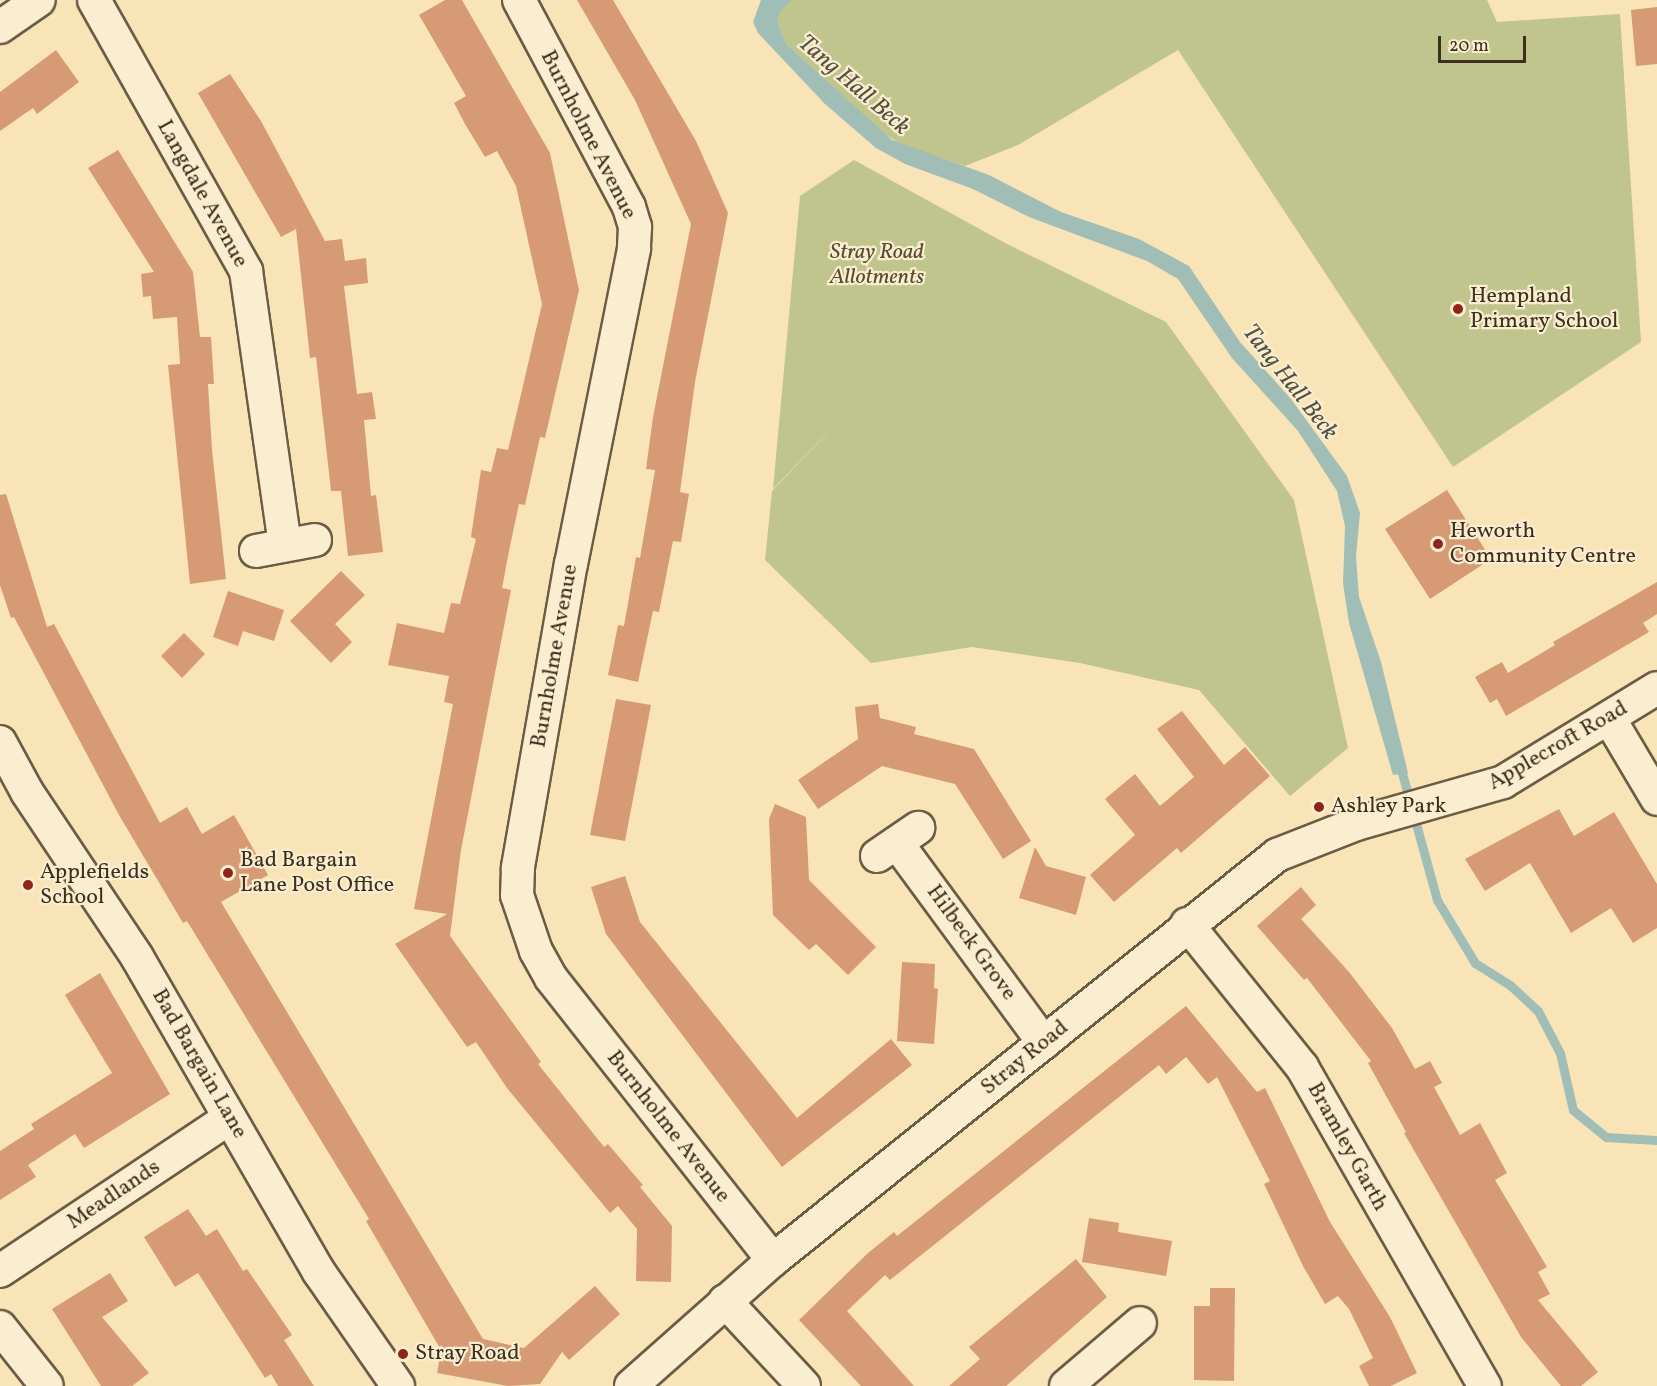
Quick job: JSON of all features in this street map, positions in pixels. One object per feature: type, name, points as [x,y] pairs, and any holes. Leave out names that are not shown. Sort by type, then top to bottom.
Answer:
[{"type":"street","points":[[0,27],[39,0]]},
{"type":"street","name":"Langdale Avenue","points":[[94,0],[246,271],[270,548],[315,540]]},
{"type":"street","name":"Burnholme Avenue","points":[[519,0],[629,207],[635,227],[634,249],[570,562],[518,868],[517,894],[536,951],[551,978],[773,1260]]},
{"type":"street","name":"Applecroft Road","points":[[1456,798],[1503,782],[1657,688]]},
{"type":"street","points":[[1609,718],[1657,799]]},
{"type":"street","name":"Bad Bargain Lane","points":[[0,742],[27,792],[137,957],[319,1272],[398,1386]]},
{"type":"street","name":"Stray Road","points":[[631,1386],[773,1260],[1044,1043],[1187,924],[1277,855],[1310,839],[1456,798]]},
{"type":"street","name":"Hilbeck Grove","points":[[898,842],[1044,1043]]},
{"type":"street","name":"Bramley Garth","points":[[1187,924],[1302,1067],[1485,1386]]},
{"type":"street","name":"Meadlands","points":[[0,1271],[229,1118]]},
{"type":"street","points":[[725,1301],[804,1386]]},
{"type":"street","points":[[1066,1386],[1141,1324]]},
{"type":"street","points":[[0,1328],[47,1386]]},
{"type":"green space","points":[[792,0],[1487,0],[1497,22],[1620,14],[1641,342],[1453,467],[1178,50],[1018,145],[965,166],[902,145],[883,133],[787,45],[777,21],[779,12]]},
{"type":"green space","name":"Stray Road Allotments","points":[[854,160],[1007,244],[1166,322],[1294,500],[1348,748],[1290,796],[1199,690],[1080,663],[972,647],[871,663],[765,560],[772,491],[854,405],[773,489],[800,196]]},
{"type":"water","points":[[761,0],[792,0],[780,12],[777,21],[787,45],[892,140],[989,175],[1061,212],[1139,239],[1189,266],[1240,342],[1291,399],[1347,476],[1360,513],[1356,556],[1359,597],[1381,662],[1408,773],[1393,775],[1349,623],[1343,583],[1345,526],[1337,491],[1298,431],[1232,358],[1178,279],[1147,261],[1029,217],[973,189],[905,164],[876,148],[825,104],[758,33],[753,22]]},
{"type":"building","points":[[445,0],[462,0],[550,153],[579,290],[545,438],[540,437],[525,505],[519,504],[510,546],[502,588],[511,590],[461,850],[450,936],[541,1062],[538,1064],[604,1147],[608,1144],[643,1185],[640,1187],[672,1226],[671,1282],[636,1281],[637,1229],[618,1206],[610,1213],[507,1088],[476,1042],[467,1047],[395,944],[447,914],[414,909],[453,704],[444,702],[449,676],[388,665],[397,623],[444,633],[451,603],[460,604],[476,539],[471,537],[481,470],[491,472],[497,448],[508,450],[542,304],[516,186],[497,151],[485,157],[465,124],[454,103],[466,96],[419,15]]},
{"type":"building","points":[[577,0],[613,0],[696,141],[728,213],[695,382],[680,492],[689,494],[681,542],[673,541],[659,612],[653,611],[638,682],[608,675],[618,625],[624,626],[636,557],[640,558],[655,470],[646,469],[653,417],[691,224],[635,100]]},
{"type":"building","points":[[1657,7],[1657,64],[1636,66],[1631,10]]},
{"type":"building","points":[[56,50],[79,82],[37,114],[33,108],[0,131],[0,92]]},
{"type":"building","points":[[230,74],[261,121],[325,241],[342,239],[345,261],[366,258],[368,283],[344,286],[357,394],[372,392],[376,419],[364,420],[371,496],[376,495],[383,552],[348,556],[341,491],[331,491],[316,357],[310,358],[296,229],[281,237],[198,93]]},
{"type":"building","points":[[118,150],[193,272],[200,337],[211,337],[214,384],[208,384],[212,450],[226,579],[190,584],[168,365],[180,364],[177,317],[153,319],[151,296],[143,297],[141,274],[154,272],[88,168]]},
{"type":"building","name":"Heworth Community Centre","points":[[1447,490],[1491,559],[1430,599],[1385,529]]},
{"type":"building","points":[[6,494],[47,627],[54,624],[160,823],[187,807],[202,834],[234,815],[268,875],[221,902],[483,1339],[524,1348],[595,1286],[620,1314],[569,1360],[562,1352],[540,1384],[508,1386],[437,1373],[441,1350],[366,1221],[369,1219],[187,921],[183,923],[119,815],[14,617],[11,618],[0,585],[0,495]]},
{"type":"building","points":[[341,571],[365,595],[335,624],[352,642],[331,663],[290,621]]},
{"type":"building","points":[[1657,582],[1657,614],[1643,623],[1649,632],[1506,716],[1497,699],[1490,703],[1475,677],[1502,662],[1508,673],[1555,645],[1553,642]]},
{"type":"building","points":[[228,591],[284,610],[274,641],[243,631],[238,646],[213,637]]},
{"type":"building","points":[[184,633],[205,654],[182,678],[161,656]]},
{"type":"building","points":[[616,699],[651,705],[625,841],[590,835]]},
{"type":"building","points":[[878,704],[880,718],[916,727],[914,734],[974,749],[1031,841],[1003,859],[955,784],[882,766],[818,809],[798,780],[858,739],[855,707]]},
{"type":"building","points":[[1182,711],[1224,765],[1245,747],[1270,776],[1181,853],[1177,848],[1114,902],[1090,875],[1135,835],[1105,799],[1135,774],[1160,806],[1194,777],[1157,729]]},
{"type":"building","points":[[775,804],[806,817],[809,880],[876,947],[848,975],[816,944],[809,950],[773,915],[769,819]]},
{"type":"building","points":[[1559,809],[1574,836],[1614,812],[1657,884],[1657,928],[1633,943],[1611,908],[1571,933],[1530,863],[1485,891],[1465,859]]},
{"type":"building","points":[[1035,847],[1046,866],[1086,877],[1076,915],[1019,898]]},
{"type":"building","points":[[625,876],[640,922],[797,1118],[891,1039],[912,1065],[782,1167],[606,934],[591,887]]},
{"type":"building","points":[[1301,887],[1316,905],[1301,919],[1349,972],[1392,1028],[1415,1069],[1430,1061],[1442,1083],[1434,1087],[1460,1135],[1480,1123],[1507,1173],[1495,1180],[1547,1267],[1538,1272],[1550,1294],[1538,1300],[1598,1372],[1581,1386],[1561,1386],[1521,1337],[1404,1133],[1406,1132],[1368,1063],[1371,1061],[1307,978],[1304,980],[1257,926]]},
{"type":"building","points":[[902,962],[935,964],[934,988],[938,989],[934,1044],[897,1041]]},
{"type":"building","points":[[100,973],[170,1094],[84,1148],[75,1134],[28,1165],[36,1177],[0,1200],[0,1151],[34,1129],[31,1124],[112,1073],[65,995]]},
{"type":"building","points":[[1186,1006],[1257,1092],[1265,1088],[1330,1222],[1390,1317],[1417,1373],[1391,1386],[1369,1386],[1359,1366],[1373,1358],[1349,1309],[1338,1296],[1325,1304],[1303,1266],[1264,1184],[1270,1181],[1217,1077],[1208,1084],[1186,1057],[1166,1074],[1159,1065],[890,1280],[885,1275],[847,1311],[914,1386],[861,1386],[799,1320],[868,1253],[894,1232],[897,1236]]},
{"type":"building","points":[[188,1209],[206,1236],[217,1229],[243,1271],[247,1269],[292,1335],[284,1340],[314,1386],[278,1386],[271,1374],[265,1378],[198,1273],[175,1287],[144,1237]]},
{"type":"building","points":[[1089,1218],[1119,1223],[1118,1232],[1172,1241],[1166,1276],[1082,1262]]},
{"type":"building","points":[[1076,1259],[1107,1297],[1006,1386],[949,1386],[980,1359],[969,1347]]},
{"type":"building","points":[[110,1273],[128,1301],[102,1317],[149,1373],[132,1386],[101,1386],[52,1309]]},
{"type":"building","points":[[1210,1288],[1235,1288],[1234,1381],[1194,1380],[1194,1306],[1210,1306]]},
{"type":"waterway","name":"Tang Hall Beck","points":[[1399,762],[1437,900],[1475,963],[1510,985],[1538,1011],[1560,1053],[1573,1110],[1606,1137],[1657,1140]]},
{"type":"place","name":"Hempland Primary School","points":[[1458,309]]},
{"type":"place","name":"Heworth Community Centre","points":[[1438,544]]},
{"type":"place","name":"Ashley Park","points":[[1319,807]]},
{"type":"place","name":"Bad Bargain Lane Post Office","points":[[228,873]]},
{"type":"place","name":"Applefields School","points":[[28,885]]},
{"type":"place","name":"Stray Road","points":[[403,1354]]}]
